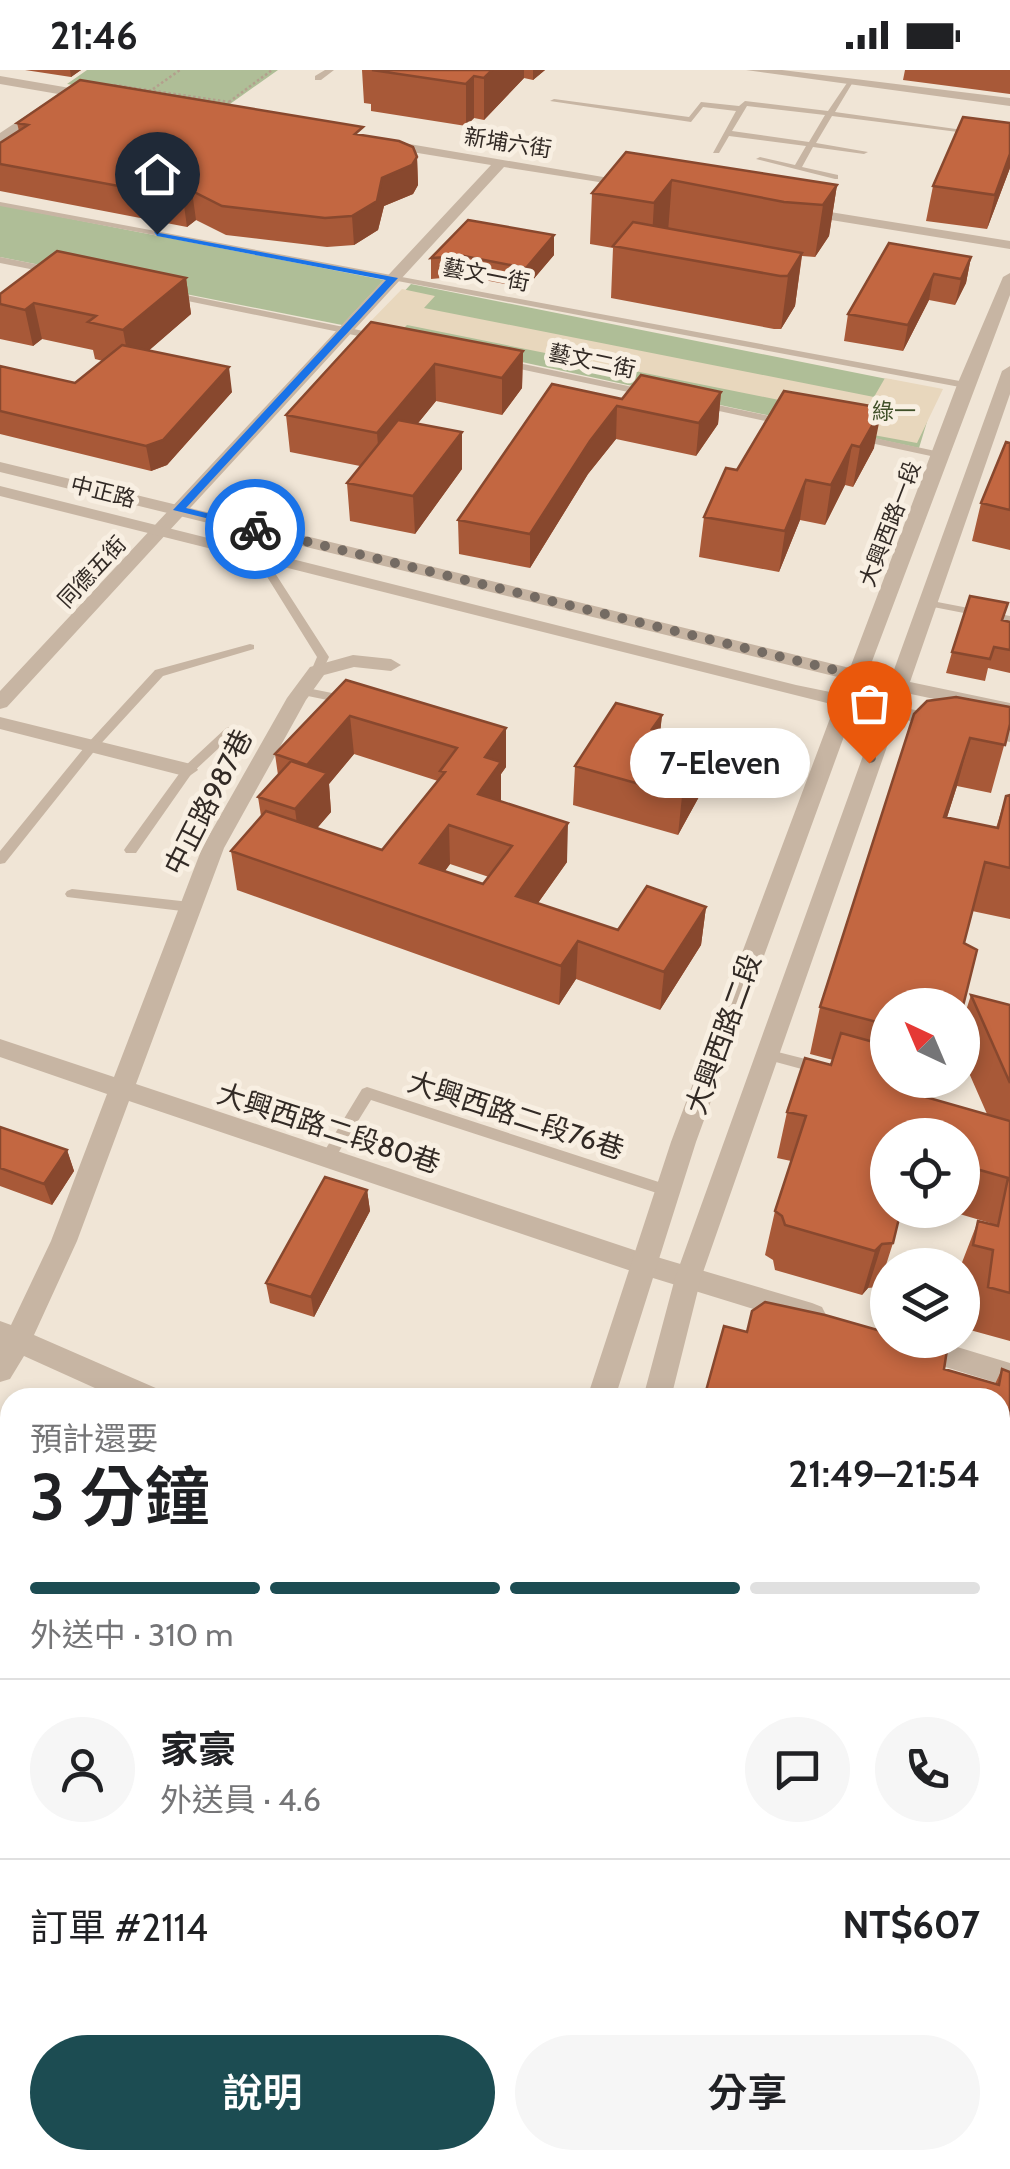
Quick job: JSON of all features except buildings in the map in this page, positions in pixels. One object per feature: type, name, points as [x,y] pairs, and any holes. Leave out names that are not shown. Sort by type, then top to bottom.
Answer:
[{"type":"street","points":[[752,70],[1010,102]]},
{"type":"street","points":[[0,80],[117,100]]},
{"type":"street","points":[[0,139],[70,92]]},
{"type":"street","name":"新埔六街","points":[[369,141],[660,188]]},
{"type":"street","name":"同德五街","points":[[0,703],[501,162]]},
{"type":"street","points":[[778,208],[1010,246]]},
{"type":"street","name":"大興西路一段","points":[[857,676],[1010,277]]},
{"type":"street","points":[[897,685],[1010,371]]},
{"type":"street","name":"中正路","points":[[0,467],[857,676],[1010,709]]},
{"type":"street","name":"中正路","points":[[0,492],[847,702],[1010,736]]},
{"type":"street","points":[[317,671],[353,661],[390,665]]},
{"type":"street","name":"中正路987巷","points":[[0,1370],[9,1337],[64,1241],[213,848],[317,671]]},
{"type":"street","name":"大興西路二段","points":[[604,1388],[640,1263],[857,676]]},
{"type":"street","name":"大興西路二段","points":[[660,1388],[688,1278],[897,685]]},
{"type":"street","points":[[0,722],[188,770]]},
{"type":"street","name":"大興西路二段80巷","points":[[0,1048],[640,1263],[832,1321]]},
{"type":"street","points":[[9,1337],[125,1388]]},
{"type":"street","points":[[954,1358],[1010,1375]]},
{"type":"lane","points":[[318,78],[330,70]]},
{"type":"lane","points":[[797,168],[850,82]]},
{"type":"lane","points":[[554,101],[691,120],[702,104],[741,109]]},
{"type":"lane","points":[[716,151],[745,103],[966,131]]},
{"type":"lane","points":[[727,133],[864,152]]},
{"type":"lane","points":[[760,158],[836,177]]},
{"type":"lane","name":"藝文一街","points":[[0,204],[966,385]]},
{"type":"lane","points":[[0,260],[70,274]]},
{"type":"lane","points":[[165,294],[398,341]]},
{"type":"lane","name":"藝文二街","points":[[495,361],[650,394]]},
{"type":"lane","points":[[690,402],[806,427]]},
{"type":"lane","points":[[845,435],[940,455]]},
{"type":"lane","points":[[261,559],[322,656],[317,671]]},
{"type":"lane","points":[[926,603],[1010,620]]},
{"type":"lane","points":[[0,860],[92,746],[158,673],[250,647]]},
{"type":"lane","points":[[302,691],[361,702]]},
{"type":"lane","points":[[131,850],[188,770],[230,731]]},
{"type":"lane","points":[[72,894],[190,907]]},
{"type":"lane","points":[[766,1054],[831,1071]]},
{"type":"lane","name":"大興西路二段76巷","points":[[326,1159],[367,1093],[666,1190]]},
{"type":"path","points":[[143,97],[180,70]]},
{"type":"path","points":[[218,109],[272,70]]},
{"type":"path","points":[[103,83],[229,102]]},
{"type":"green space","points":[[87,70],[278,70],[223,109],[67,84]]},
{"type":"green space","points":[[0,205],[384,280],[342,325],[0,257]]},
{"type":"green space","name":"綠一","points":[[411,284],[937,389],[919,448],[370,329]]},
{"type":"shaded area","points":[[402,289],[435,296],[424,308],[874,397],[885,378],[943,389],[917,443],[857,432],[863,417],[407,325],[398,334],[365,327]]},
{"type":"waterway","points":[[487,145],[515,146],[543,155]]},
{"type":"way so far","points":[[255,529],[897,685],[869,763]]},
{"type":"place","name":"7-Eleven","points":[[869,763]]},
{"type":"route","points":[[157,234],[393,278],[178,510],[255,529]]}]
